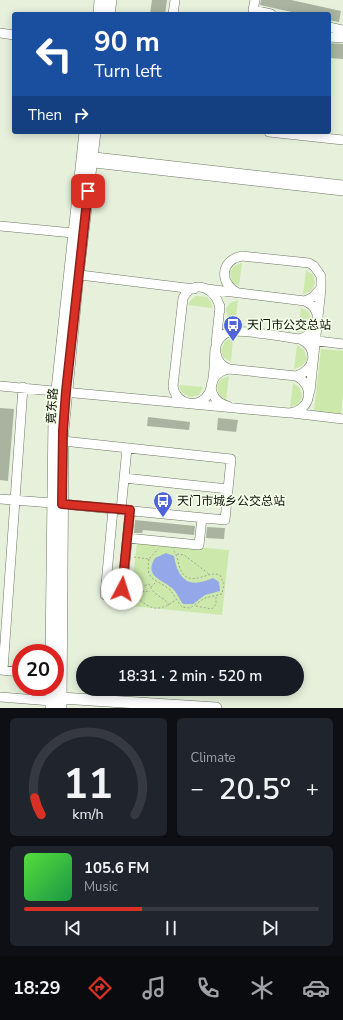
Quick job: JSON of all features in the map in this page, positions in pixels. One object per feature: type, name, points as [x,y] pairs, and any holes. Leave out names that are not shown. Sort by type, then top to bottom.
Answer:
[{"type":"main road","points":[[99,12],[100,0]]},
{"type":"main road","points":[[109,12],[111,0]]},
{"type":"main road","name":"竟东路","points":[[51,644],[61,390],[87,159],[85,134]]},
{"type":"main road","name":"竟东路","points":[[74,275],[73,233],[87,159],[94,134]]},
{"type":"main road","name":"竟东路","points":[[57,704],[57,503],[63,441],[61,390]]},
{"type":"main road","points":[[57,704],[115,708]]},
{"type":"main road","points":[[57,704],[216,708]]},
{"type":"street","points":[[173,12],[175,0]]},
{"type":"street","points":[[256,0],[253,10],[262,12]]},
{"type":"street","points":[[331,27],[343,30]]},
{"type":"street","points":[[0,33],[12,35]]},
{"type":"street","points":[[331,37],[343,38]]},
{"type":"street","points":[[288,134],[343,140]]},
{"type":"street","points":[[87,159],[343,185]]},
{"type":"street","points":[[87,159],[343,191]]},
{"type":"street","points":[[0,226],[73,233]]},
{"type":"street","points":[[74,275],[194,289],[217,286],[230,260],[242,256],[309,263],[319,270],[322,282],[309,395],[305,406],[300,410],[289,413]]},
{"type":"street","points":[[224,271],[211,390],[217,401],[228,406]]},
{"type":"street","points":[[224,271],[226,283],[230,288],[238,293]]},
{"type":"street","points":[[305,301],[318,293],[322,282]]},
{"type":"street","points":[[174,286],[180,293],[182,302]]},
{"type":"street","points":[[205,288],[305,301],[314,308],[318,319],[314,331],[300,339]]},
{"type":"street","points":[[205,288],[217,297],[222,321],[234,331]]},
{"type":"street","points":[[158,401],[169,395],[173,386],[182,302],[186,293],[194,289]]},
{"type":"street","points":[[220,311],[226,298],[238,293]]},
{"type":"street","points":[[309,395],[306,383],[296,376],[230,369],[221,364],[217,359],[215,348],[222,336],[234,331],[343,344]]},
{"type":"street","points":[[296,376],[309,369],[314,357],[310,346],[300,339]]},
{"type":"street","points":[[173,386],[177,397],[188,403],[201,401],[206,398],[211,384],[218,373],[230,369]]},
{"type":"street","points":[[0,386],[61,390],[158,401],[228,406],[343,419]]},
{"type":"street","points":[[12,671],[1,670],[3,611],[15,501],[23,387]]},
{"type":"street","points":[[0,499],[57,503],[225,520],[231,459],[63,441]]},
{"type":"street","points":[[121,510],[127,538],[122,596],[105,595],[121,510],[127,448]]},
{"type":"street","points":[[124,478],[228,489]]},
{"type":"street","points":[[127,538],[199,545],[202,518]]},
{"type":"street","points":[[0,697],[57,704]]},
{"type":"path","points":[[163,547],[155,551],[149,559],[149,575],[156,582],[169,589],[176,600],[186,609],[196,606],[205,598],[222,594],[224,590],[223,578],[215,573],[195,579],[186,576],[179,568],[177,554],[172,549]]},
{"type":"path","points":[[177,554],[184,555],[210,574]]},
{"type":"path","points":[[125,556],[149,559]]},
{"type":"path","points":[[150,588],[156,582]]},
{"type":"path","points":[[169,605],[166,601],[151,591],[148,584],[141,587],[139,599],[152,607],[162,609],[169,605],[176,600]]},
{"type":"path","points":[[122,589],[139,592],[151,591]]},
{"type":"path","points":[[196,606],[212,609],[216,604],[216,596]]},
{"type":"green space","points":[[242,263],[239,286],[232,282],[230,272],[234,266]]},
{"type":"green space","points":[[306,270],[313,275],[315,283],[311,291],[303,294]]},
{"type":"green space","points":[[196,296],[207,297],[211,302],[212,308],[188,305]]},
{"type":"green space","points":[[238,300],[235,324],[228,319],[226,309],[230,303]]},
{"type":"green space","points":[[301,308],[309,312],[311,321],[307,329],[298,332]]},
{"type":"green space","points":[[233,338],[231,362],[223,357],[221,350],[225,341]]},
{"type":"green space","points":[[297,345],[304,350],[307,359],[302,366],[294,369]]},
{"type":"green space","points":[[321,349],[343,351],[343,395],[341,414],[314,411]]},
{"type":"green space","points":[[229,376],[226,400],[219,395],[217,385],[221,379]]},
{"type":"green space","points":[[293,383],[300,388],[302,397],[298,405],[290,407]]},
{"type":"green space","points":[[179,385],[203,387],[199,395],[190,397],[182,393]]},
{"type":"green space","points":[[137,542],[229,550],[222,615],[130,606]]},
{"type":"water","points":[[166,553],[174,556],[178,571],[186,580],[197,583],[213,578],[219,582],[220,591],[205,595],[193,604],[183,604],[174,590],[155,576],[151,569],[155,558]]},
{"type":"building","points":[[152,0],[167,0],[165,12],[150,12]]},
{"type":"building","points":[[261,0],[291,0],[341,11],[339,22],[331,20],[331,12],[292,12],[260,5]]},
{"type":"building","points":[[331,43],[343,44],[343,59],[331,58]]},
{"type":"building","points":[[0,408],[14,409],[8,481],[0,480]]},
{"type":"building","points":[[148,417],[190,422],[189,430],[147,426]]},
{"type":"building","points":[[218,418],[238,420],[236,432],[217,430]]},
{"type":"building","points":[[135,520],[195,526],[194,535],[143,530],[142,533],[134,533]]},
{"type":"building","points":[[207,527],[225,528],[224,539],[206,538]]},
{"type":"place","name":"天门市公交总站","points":[[233,342]]},
{"type":"place","name":"天门市城乡公交总站","points":[[163,518]]},
{"type":"route","points":[[88,191],[66,391],[63,431],[62,504],[130,510],[122,589]]}]
